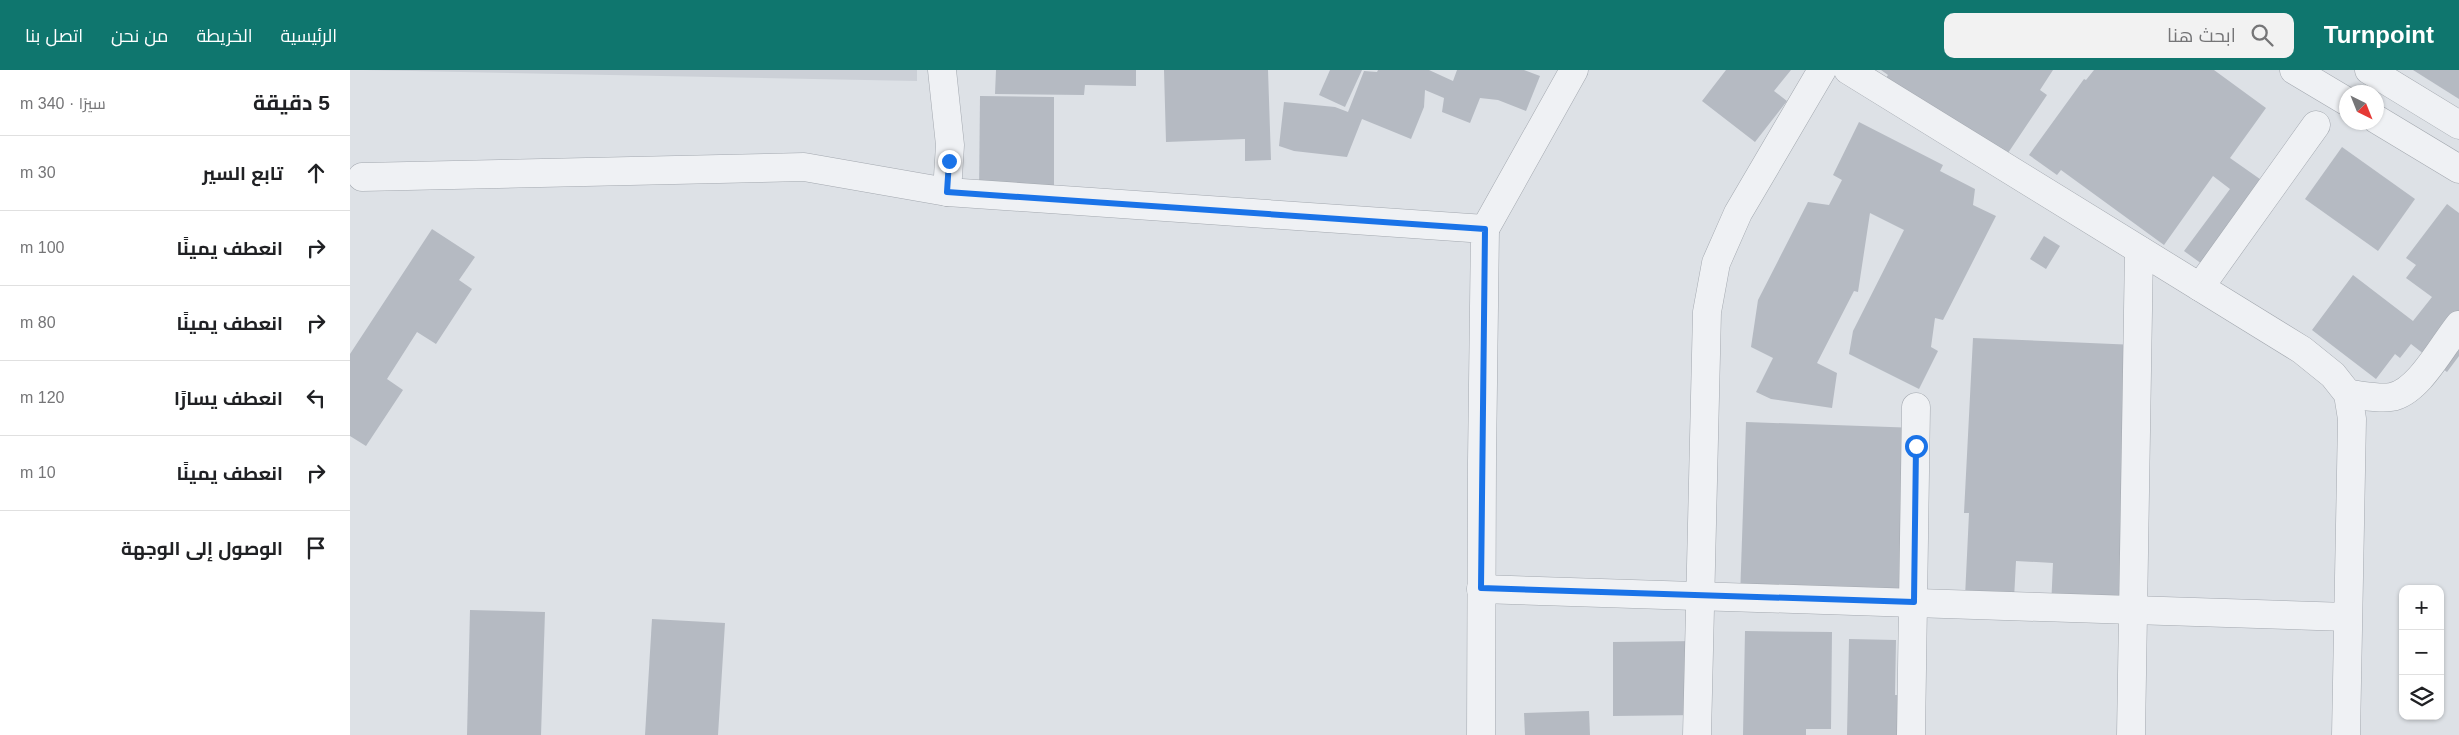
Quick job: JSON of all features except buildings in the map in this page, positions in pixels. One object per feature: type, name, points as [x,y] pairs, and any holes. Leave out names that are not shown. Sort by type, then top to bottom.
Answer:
[{"type":"street","points":[[942,70],[950,145],[947,192]]},
{"type":"street","points":[[1481,735],[1485,229],[1574,70]]},
{"type":"street","points":[[1697,735],[1707,312],[1716,263],[1738,213],[1822,70]]},
{"type":"street","points":[[1848,70],[2302,350],[2332,375],[2348,394],[2352,419],[2346,735]]},
{"type":"street","points":[[2294,70],[2339,97]]},
{"type":"street","points":[[2369,70],[2459,126]]},
{"type":"street","points":[[2200,288],[2316,125]]},
{"type":"street","points":[[2384,125],[2459,169]]},
{"type":"street","points":[[362,177],[804,167],[947,192],[1485,229]]},
{"type":"street","points":[[2131,735],[2131,610],[2139,250]]},
{"type":"street","points":[[2348,394],[2391,398],[2409,390],[2420,381],[2459,325]]},
{"type":"street","points":[[1911,735],[1916,407]]},
{"type":"street","points":[[1481,588],[2347,617]]},
{"type":"shaded area","points":[[363,70],[917,70],[917,81]]},
{"type":"route","points":[[949,161],[947,192],[1485,229],[1481,588],[1914,602],[1916,446]]}]
